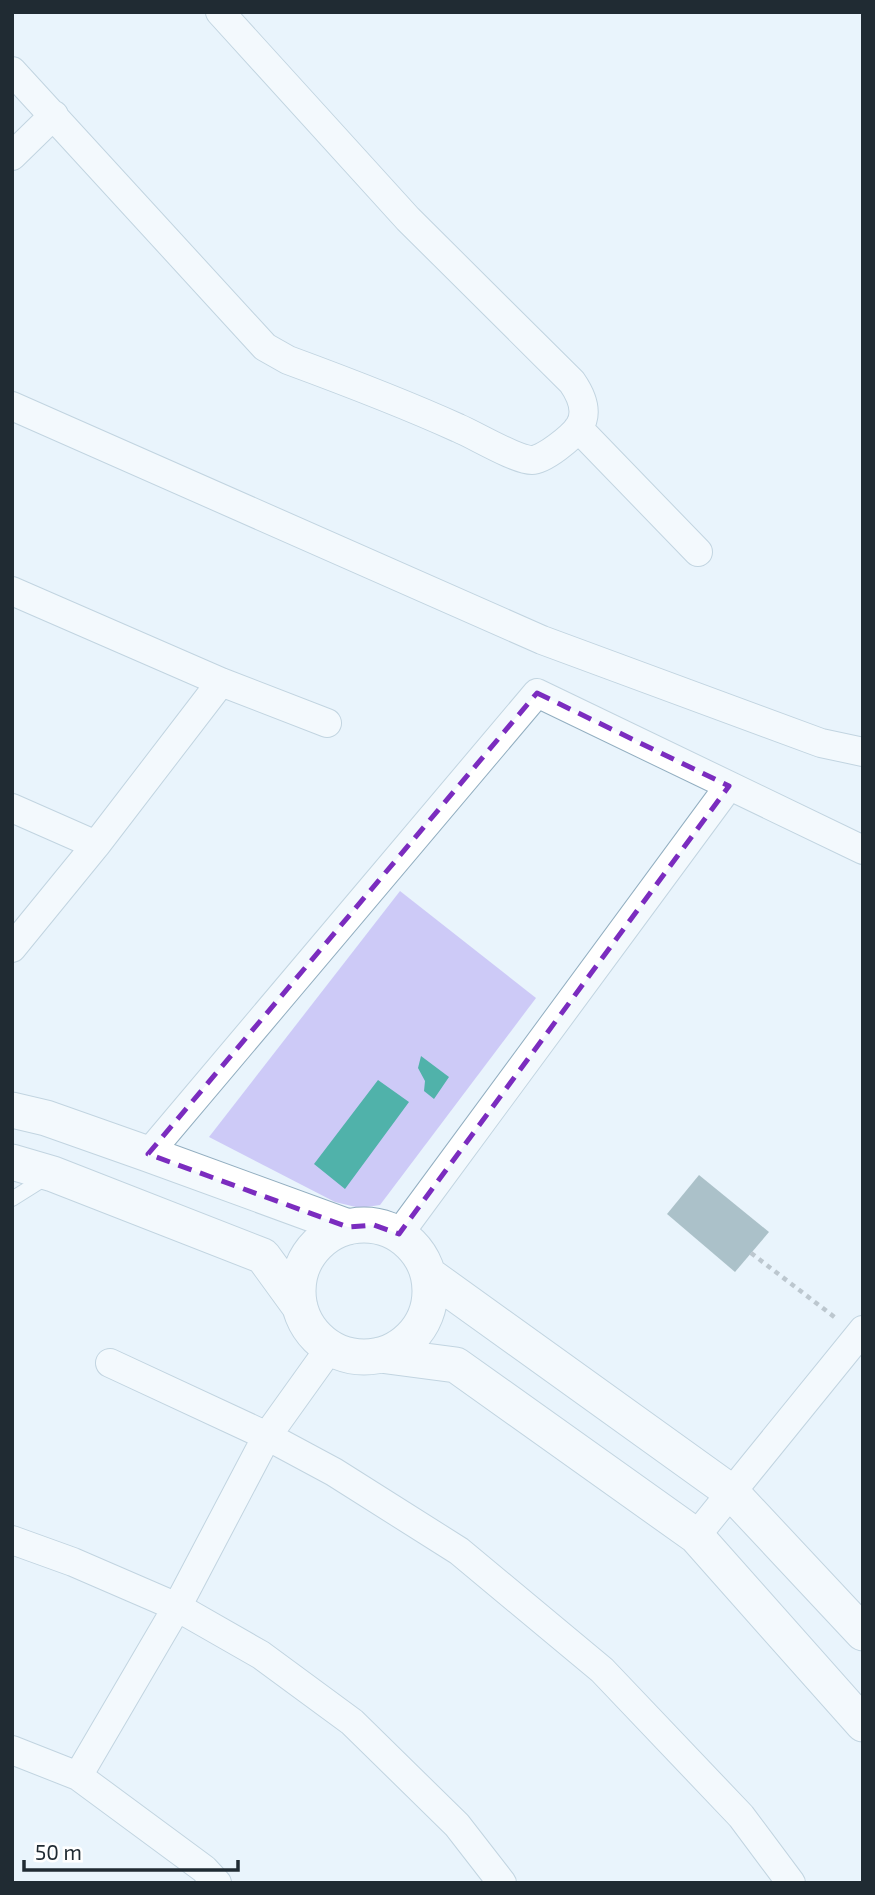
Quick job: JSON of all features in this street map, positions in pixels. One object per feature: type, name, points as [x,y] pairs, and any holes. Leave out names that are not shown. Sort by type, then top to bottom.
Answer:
[{"type":"street","points":[[12,71],[265,347],[289,360],[458,427],[524,459],[539,459],[547,455],[578,428],[582,421],[581,397],[572,382],[408,219],[220,12]]},
{"type":"street","points":[[12,156],[54,115]]},
{"type":"street","points":[[12,406],[542,640],[821,743],[863,752]]},
{"type":"street","points":[[578,428],[698,552]]},
{"type":"street","points":[[12,591],[221,682],[327,723]]},
{"type":"street","points":[[12,948],[96,845],[221,682]]},
{"type":"street","points":[[148,1154],[537,693],[863,850]]},
{"type":"street","points":[[399,1234],[729,786]]},
{"type":"street","points":[[12,808],[96,845]]},
{"type":"street","points":[[12,1110],[46,1118],[348,1227]]},
{"type":"street","points":[[12,1162],[52,1174],[263,1256],[300,1307],[311,1330],[330,1348],[355,1356],[380,1355],[456,1365],[695,1536],[863,1724]]},
{"type":"street","points":[[300,1307],[298,1281],[307,1257],[324,1238],[348,1227],[374,1225],[399,1234],[418,1252],[429,1275],[431,1301],[422,1325],[404,1344],[380,1355]]},
{"type":"street","points":[[429,1275],[731,1492],[863,1633]]},
{"type":"street","points":[[695,1536],[861,1333]]},
{"type":"street","points":[[78,1776],[177,1607],[267,1436],[330,1348]]},
{"type":"street","points":[[110,1363],[267,1436],[334,1472],[459,1551],[602,1670],[741,1815],[792,1883]]},
{"type":"street","points":[[12,1540],[73,1562],[177,1607],[261,1655],[352,1722],[457,1825],[502,1883]]},
{"type":"street","points":[[12,1750],[78,1776],[204,1869],[217,1883]]},
{"type":"lane","points":[[12,1199],[52,1174]]},
{"type":"path","points":[[751,1253],[861,1333]]},
{"type":"highlighted area","points":[[537,693],[729,786],[399,1234],[374,1225],[348,1227],[148,1154]]},
{"type":"shaded area","points":[[400,891],[536,998],[380,1205],[360,1208],[335,1202],[209,1137]]},
{"type":"shaded area","points":[[421,1056],[449,1077],[434,1099],[424,1091],[425,1081],[418,1068]]},
{"type":"shaded area","points":[[378,1080],[409,1102],[345,1189],[314,1164]]},
{"type":"building","points":[[699,1175],[769,1232],[735,1272],[667,1214]]}]
